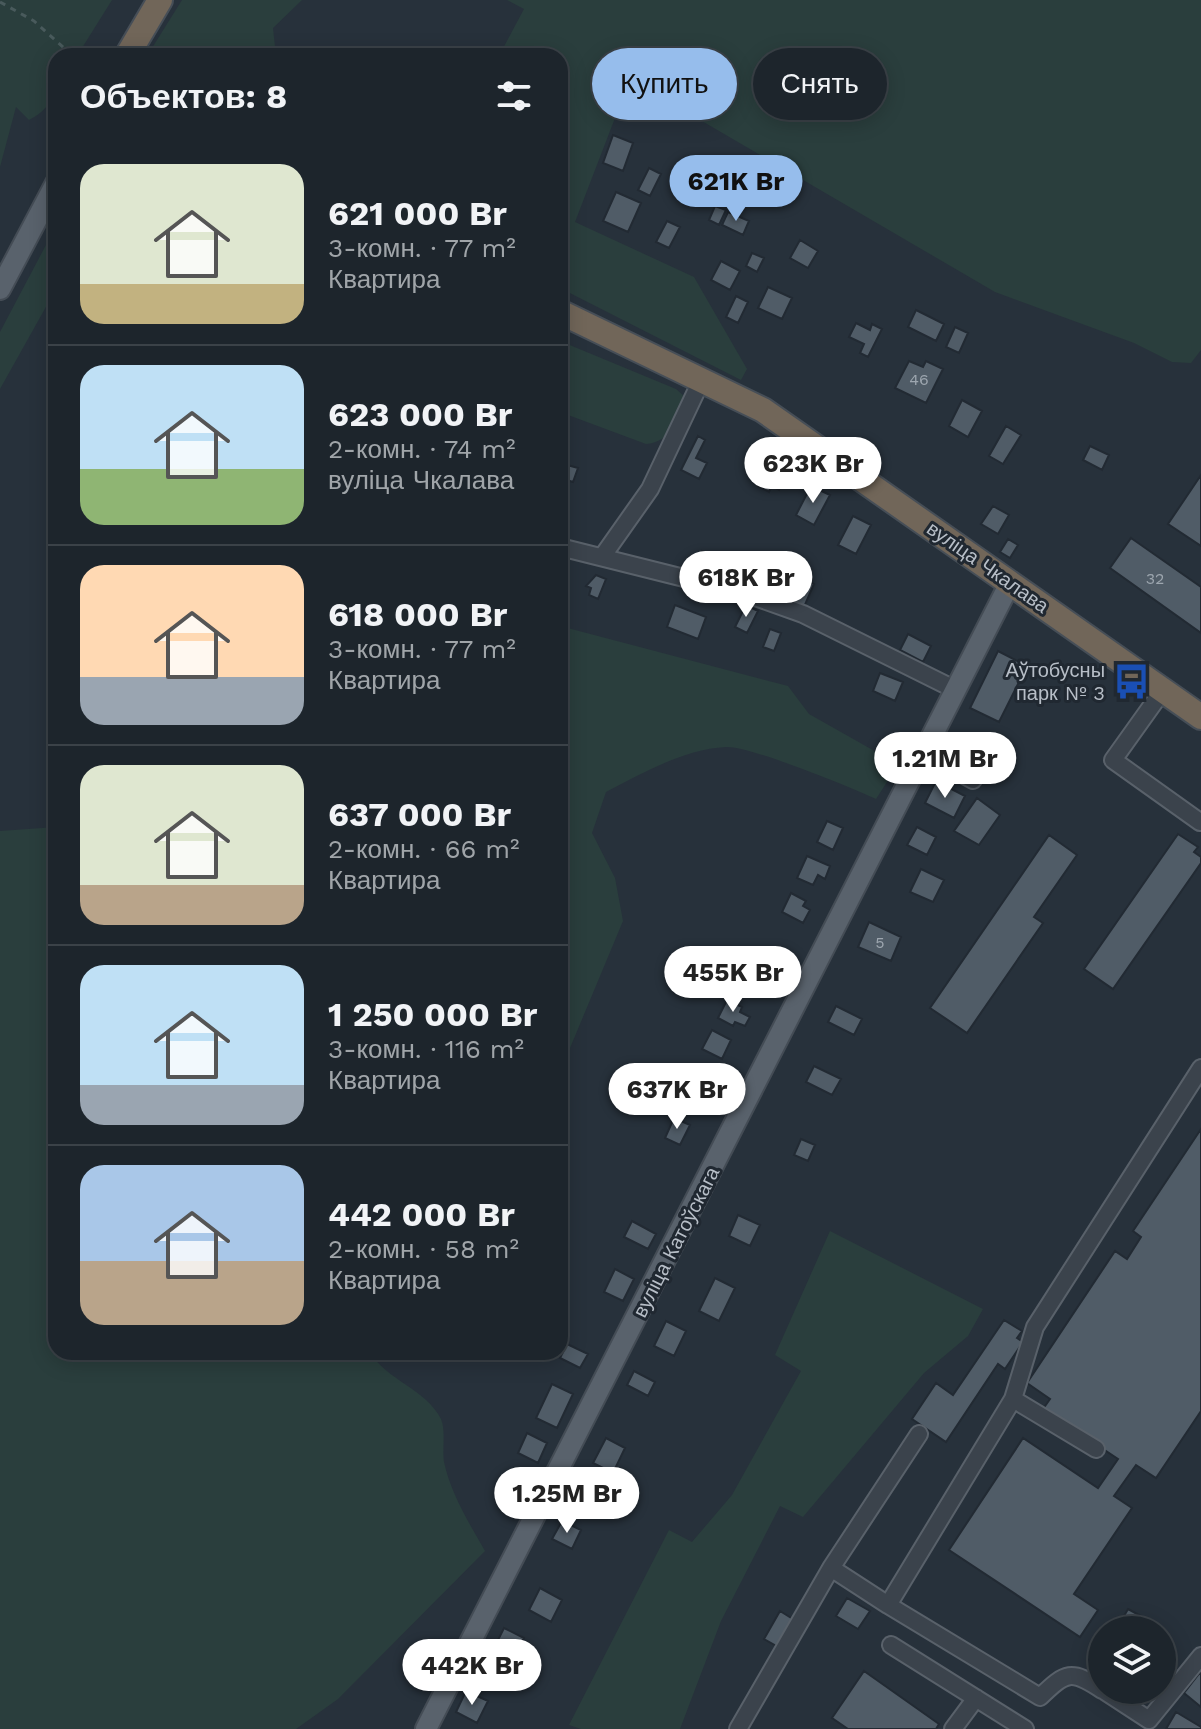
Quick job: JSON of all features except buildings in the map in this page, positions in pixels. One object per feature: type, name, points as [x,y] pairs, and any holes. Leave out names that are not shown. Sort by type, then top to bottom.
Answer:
[{"type":"highway","points":[[132,48],[160,0]]},
{"type":"highway","name":"вуліца Чкалава","points":[[568,316],[763,410],[1201,717]]},
{"type":"main road","points":[[0,289],[48,198]]},
{"type":"main road","name":"вуліца Катоўскага","points":[[426,1729],[1010,583]]},
{"type":"street","points":[[602,557],[650,489],[702,379]]},
{"type":"street","points":[[568,549],[744,593],[803,614],[956,690]]},
{"type":"street","points":[[1163,690],[1113,760],[1200,822]]},
{"type":"street","points":[[924,753],[973,780]]},
{"type":"street","points":[[888,1605],[1013,1399],[1035,1327],[1201,1068]]},
{"type":"street","points":[[1013,1399],[1096,1449]]},
{"type":"street","points":[[738,1729],[831,1568],[919,1434]]},
{"type":"street","points":[[831,1568],[1040,1697],[1061,1677],[1080,1675],[1088,1680]]},
{"type":"street","points":[[891,1645],[1025,1729]]},
{"type":"street","points":[[1120,1704],[1146,1725],[1201,1656]]},
{"type":"street","points":[[953,1729],[976,1698]]},
{"type":"path","points":[[0,2],[34,21],[64,48]]},
{"type":"green space","points":[[0,0],[112,0],[82,48],[48,48],[48,104],[29,120],[16,107],[0,167]]},
{"type":"green space","points":[[182,0],[302,0],[273,28],[275,48],[152,48]]},
{"type":"green space","points":[[507,0],[1201,0],[1201,350],[1191,363],[1172,362],[1134,343],[995,292],[700,120],[737,120],[737,48],[592,48],[592,120],[614,120],[575,222],[694,277],[747,369],[741,380],[568,292],[568,48],[503,48],[524,9]]},
{"type":"green space","points":[[48,241],[48,303],[0,389],[0,332]]},
{"type":"green space","points":[[568,344],[676,389],[685,397],[676,421],[667,434],[646,444],[568,415]]},
{"type":"green space","points":[[568,628],[788,686],[809,714],[894,762],[887,782],[876,799],[777,760],[726,747],[679,757],[606,792],[592,833],[615,878],[623,921],[568,1053]]},
{"type":"green space","points":[[48,828],[48,1360],[376,1360],[426,1400],[441,1419],[447,1474],[461,1508],[485,1551],[338,1699],[296,1729],[0,1729],[0,831]]},
{"type":"green space","points":[[830,1231],[983,1309],[968,1336],[924,1373],[803,1517],[780,1506],[721,1621],[680,1729],[581,1729],[569,1725],[669,1530],[692,1542],[732,1495],[801,1371],[775,1355]]},
{"type":"place","name":"Аўтобусны парк № 3","points":[[1131,681]]}]
